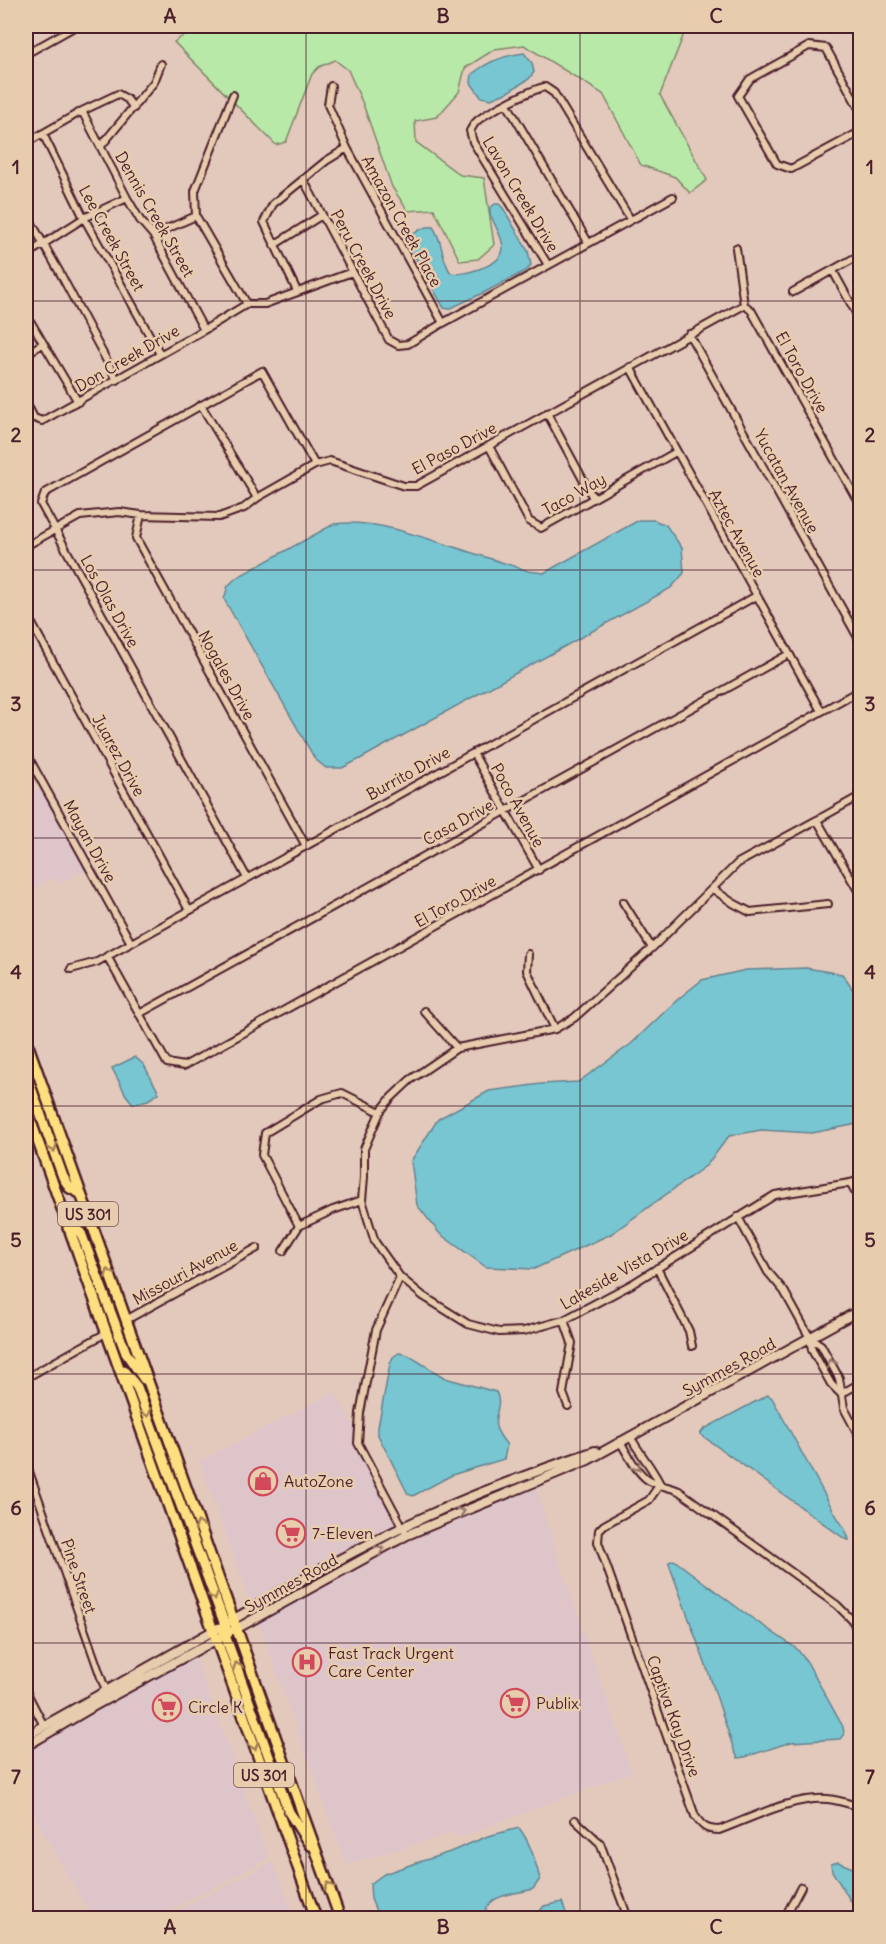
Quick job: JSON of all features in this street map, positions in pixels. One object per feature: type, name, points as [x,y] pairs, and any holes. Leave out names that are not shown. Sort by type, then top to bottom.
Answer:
[{"type":"main road","name":"US 301","points":[[26,1040],[150,1388],[316,1918]]},
{"type":"main road","points":[[26,1074],[63,1177],[70,1188],[80,1193]]},
{"type":"main road","name":"US 301","points":[[26,1108],[106,1333],[317,1854],[340,1918]]},
{"type":"main road","points":[[68,1228],[75,1228],[81,1233],[126,1353],[150,1388]]},
{"type":"street","points":[[26,54],[76,26]]},
{"type":"street","points":[[861,110],[826,48],[809,46],[750,79],[738,96],[777,164],[791,169],[861,132]]},
{"type":"street","points":[[101,146],[154,82],[161,64]]},
{"type":"street","name":"Amazon Creek Place","points":[[331,86],[328,105],[347,148],[443,323]]},
{"type":"street","name":"Lavon Creek Drive","points":[[548,265],[473,142],[470,131],[476,122],[507,104],[534,89],[545,87],[554,93],[630,219]]},
{"type":"street","points":[[26,143],[117,94],[128,99],[134,108]]},
{"type":"street","points":[[232,95],[195,191],[196,216],[247,304],[266,304],[351,272]]},
{"type":"street","points":[[507,104],[588,243]]},
{"type":"street","name":"Dennis Creek Street","points":[[82,111],[127,198],[153,236],[204,330]]},
{"type":"street","name":"Lee Creek Street","points":[[43,134],[84,218],[160,354]]},
{"type":"street","points":[[297,291],[264,222],[266,214],[273,204],[303,179],[347,148]]},
{"type":"street","name":"Peru Creek Drive","points":[[303,179],[389,340],[398,345],[408,344],[443,323]]},
{"type":"street","points":[[443,323],[673,197]]},
{"type":"street","points":[[26,255],[84,218],[127,198]]},
{"type":"street","points":[[26,213],[117,380]]},
{"type":"street","points":[[274,245],[322,215]]},
{"type":"street","points":[[153,236],[196,216]]},
{"type":"street","points":[[736,248],[744,305]]},
{"type":"street","points":[[793,292],[861,255]]},
{"type":"street","points":[[833,271],[861,320]]},
{"type":"street","name":"Don Creek Drive","points":[[26,402],[34,418],[42,421],[247,304]]},
{"type":"street","name":"El Paso Drive","points":[[315,465],[330,462],[404,486],[416,486],[744,305]]},
{"type":"street","name":"El Toro Drive","points":[[744,305],[752,310],[861,505]]},
{"type":"street","points":[[26,314],[78,402]]},
{"type":"street","name":"Yucatan Avenue","points":[[689,334],[861,641]]},
{"type":"street","points":[[26,354],[42,344]]},
{"type":"street","name":"Aztec Avenue","points":[[630,367],[821,711]]},
{"type":"street","points":[[26,546],[80,516],[119,512],[141,515],[219,517],[244,508],[257,498],[315,465],[262,371],[201,405],[257,498]]},
{"type":"street","name":"Los Olas Drive","points":[[201,405],[45,493],[41,504],[247,878]]},
{"type":"street","points":[[547,413],[593,498]]},
{"type":"street","name":"Taco Way","points":[[489,446],[529,521],[540,528],[676,452]]},
{"type":"street","name":"Nogales Drive","points":[[141,515],[136,538],[306,846]]},
{"type":"street","name":"Burrito Drive","points":[[71,969],[97,962],[756,596]]},
{"type":"street","name":"Juarez Drive","points":[[26,613],[189,910]]},
{"type":"street","name":"Casa Drive","points":[[139,1014],[789,654]]},
{"type":"street","name":"El Toro Drive","points":[[107,956],[167,1064],[184,1066],[861,690]]},
{"type":"street","name":"Mayan Drive","points":[[26,753],[131,943]]},
{"type":"street","name":"Poco Avenue","points":[[473,753],[539,870]]},
{"type":"street","name":"Lakeside Vista Drive","points":[[861,796],[738,863],[652,948],[574,1018],[555,1029],[457,1048],[410,1080],[380,1112],[364,1149],[362,1200],[375,1242],[400,1277],[423,1296],[468,1323],[500,1332],[524,1331],[564,1320],[632,1284],[775,1194],[861,1180]]},
{"type":"street","points":[[817,820],[861,894]]},
{"type":"street","points":[[713,889],[750,912],[828,904]]},
{"type":"street","points":[[622,902],[652,948]]},
{"type":"street","points":[[528,954],[527,971],[555,1029]]},
{"type":"street","points":[[424,1011],[457,1048]]},
{"type":"street","points":[[299,1226],[262,1155],[265,1133],[321,1099],[342,1093],[380,1112]]},
{"type":"street","points":[[850,1183],[861,1201]]},
{"type":"street","points":[[283,1251],[299,1226],[333,1210],[362,1200]]},
{"type":"street","points":[[738,1217],[768,1272],[784,1290],[831,1384],[841,1394]]},
{"type":"street","name":"Missouri Avenue","points":[[126,1320],[257,1248]]},
{"type":"street","points":[[657,1268],[689,1331],[692,1346]]},
{"type":"street","points":[[400,1277],[376,1330],[360,1413],[358,1443],[407,1535]]},
{"type":"street","name":"Symmes Road","points":[[26,1736],[407,1535],[588,1460],[861,1310]]},
{"type":"street","points":[[564,1320],[572,1343],[563,1393],[568,1406]]},
{"type":"street","points":[[26,1378],[106,1333]]},
{"type":"street","points":[[810,1338],[821,1345],[839,1378],[844,1408],[861,1438]]},
{"type":"street","points":[[841,1394],[861,1383]]},
{"type":"street","points":[[630,1436],[660,1484]]},
{"type":"street","points":[[620,1441],[635,1466],[647,1480],[670,1486],[679,1491],[837,1605],[852,1620],[861,1634]]},
{"type":"street","name":"Symmes Road","points":[[225,1630],[403,1527],[476,1495],[610,1446]]},
{"type":"street","name":"Pine Street","points":[[26,1463],[108,1693]]},
{"type":"street","name":"Captiva Kay Drive","points":[[660,1484],[649,1500],[604,1525],[599,1530],[598,1542],[695,1816],[701,1825],[709,1830],[719,1830],[792,1803],[808,1800],[826,1799],[861,1807]]},
{"type":"street","points":[[26,1692],[44,1726]]},
{"type":"street","name":"Symmes Road","points":[[26,1746],[108,1693]]},
{"type":"street","points":[[575,1820],[600,1843],[628,1918]]},
{"type":"street","points":[[783,1918],[801,1887]]},
{"type":"street","points":[[26,1907],[32,1918]]},
{"type":"shaded area","points":[[40,788],[86,870],[61,883],[54,877],[26,893],[26,796]]},
{"type":"shaded area","points":[[335,1392],[355,1427],[354,1444],[397,1525],[251,1604],[199,1461]]},
{"type":"shaded area","points":[[536,1487],[560,1564],[632,1772],[458,1838],[452,1833],[346,1865],[258,1622],[417,1536]]},
{"type":"shaded area","points":[[195,1656],[269,1858],[156,1918],[92,1918],[26,1801],[26,1750]]},
{"type":"shaded area","points":[[272,1862],[295,1918],[164,1918]]},
{"type":"green space","points":[[198,26],[687,26],[660,95],[707,180],[690,193],[675,177],[641,165],[603,94],[524,45],[495,49],[465,68],[459,92],[437,117],[415,121],[416,142],[460,175],[484,178],[494,245],[478,259],[460,261],[434,209],[408,211],[392,187],[363,104],[348,70],[335,60],[319,67],[312,74],[286,142],[276,145],[174,42]]},
{"type":"water","points":[[524,53],[532,63],[534,72],[529,79],[491,99],[481,97],[471,83],[472,74],[497,60]]},
{"type":"water","points":[[495,204],[503,208],[528,251],[531,265],[527,270],[485,292],[449,309],[444,308],[410,248],[408,240],[419,230],[433,227],[451,273],[465,273],[479,269],[491,264],[502,253],[502,240],[490,214],[490,208]]},
{"type":"water","points":[[639,520],[654,520],[666,525],[682,548],[684,573],[671,588],[342,768],[326,768],[315,759],[224,599],[228,586],[236,578],[334,524],[349,523],[392,528],[528,571],[544,573]]},
{"type":"water","points":[[806,968],[842,974],[860,1000],[860,1119],[857,1124],[812,1133],[761,1130],[729,1136],[707,1165],[611,1234],[534,1269],[486,1267],[440,1234],[417,1205],[411,1161],[438,1119],[489,1091],[578,1082],[631,1044],[677,1000],[702,980],[746,970]]},
{"type":"water","points":[[135,1057],[144,1065],[159,1093],[148,1100],[133,1104],[112,1068]]},
{"type":"water","points":[[399,1353],[408,1355],[445,1378],[496,1392],[499,1401],[496,1427],[507,1445],[504,1459],[452,1475],[413,1496],[408,1494],[378,1435],[390,1364],[393,1357]]},
{"type":"water","points":[[768,1395],[772,1398],[849,1540],[700,1434],[704,1429]]},
{"type":"water","points":[[674,1560],[797,1649],[807,1662],[843,1727],[844,1734],[840,1739],[791,1742],[738,1758],[669,1564]]},
{"type":"water","points":[[519,1828],[530,1846],[540,1879],[533,1889],[508,1894],[494,1900],[477,1918],[379,1918],[371,1899],[370,1884],[384,1874],[450,1852],[488,1836]]},
{"type":"water","points":[[838,1862],[860,1871],[860,1916],[832,1871],[831,1864]]},
{"type":"water","points":[[562,1902],[568,1918],[542,1918],[539,1912],[544,1906]]},
{"type":"place","name":"AutoZone","points":[[263,1481]]},
{"type":"place","name":"7-Eleven","points":[[291,1533]]},
{"type":"place","name":"Fast Track Urgent Care Center","points":[[307,1662]]},
{"type":"place","name":"Publix","points":[[515,1703]]},
{"type":"place","name":"Circle K","points":[[167,1707]]}]
